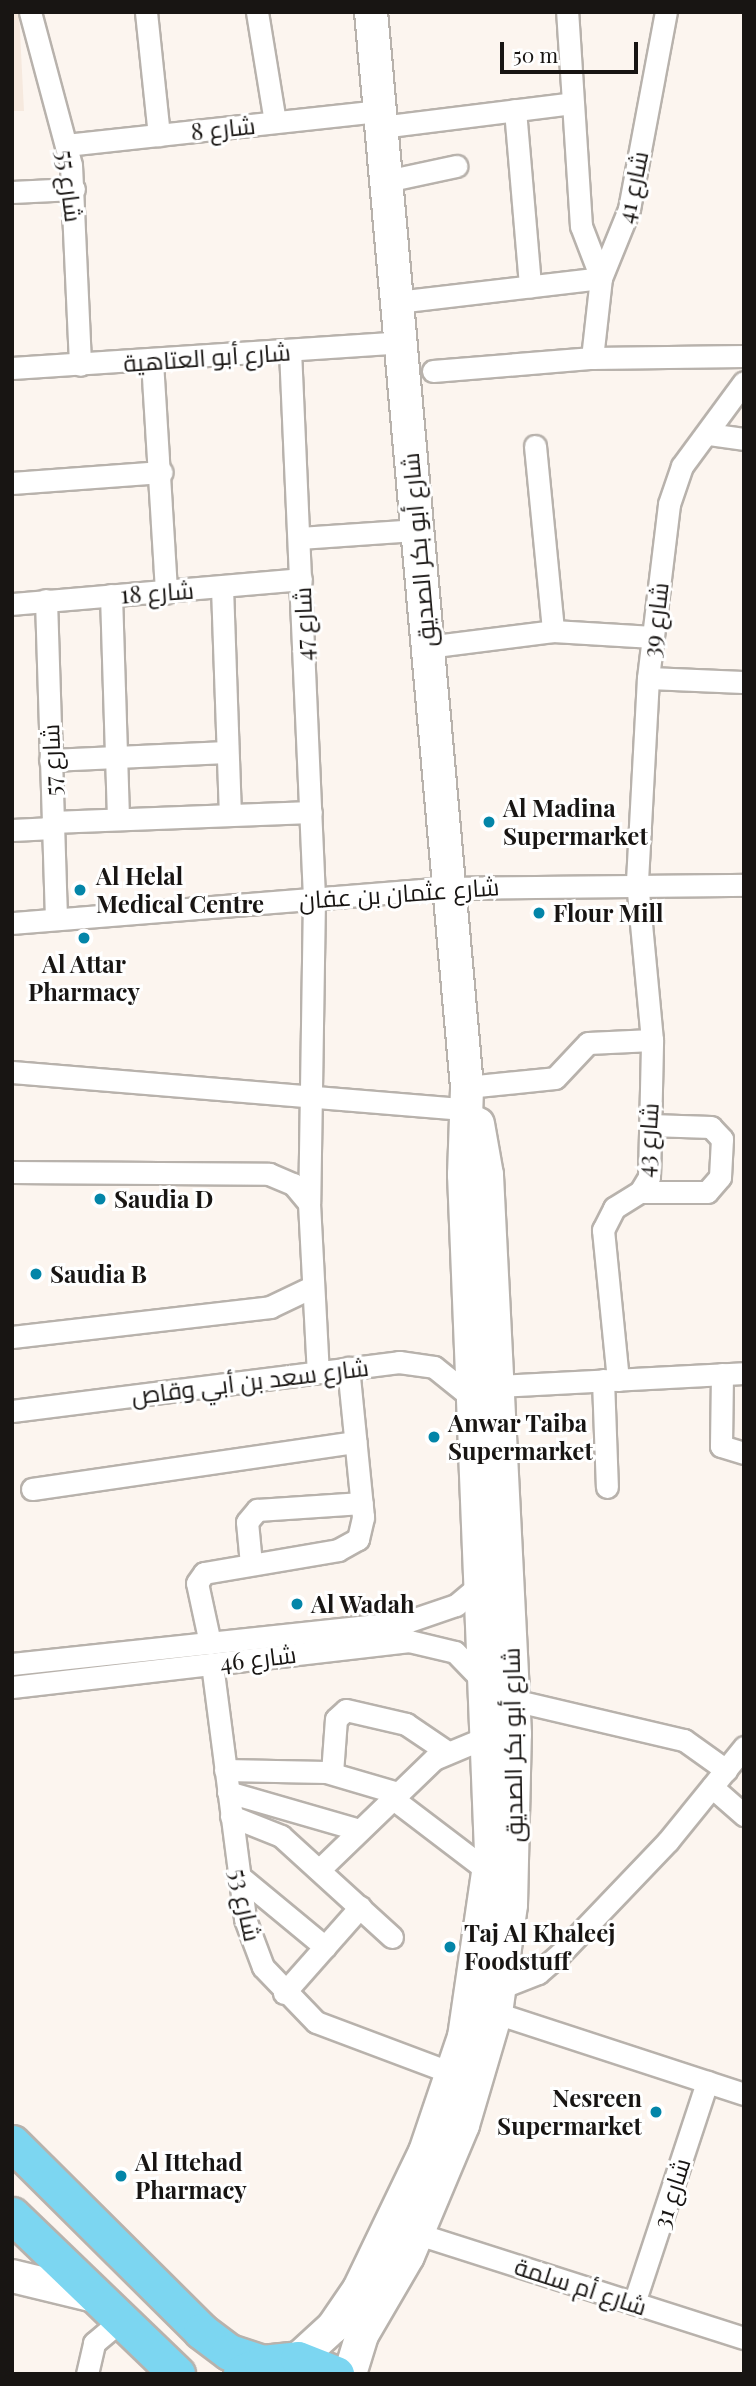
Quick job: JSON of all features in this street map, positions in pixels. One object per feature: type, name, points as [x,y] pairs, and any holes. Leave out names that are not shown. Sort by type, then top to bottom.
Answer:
[{"type":"main road","points":[[12,2143],[207,2337],[251,2368],[298,2359],[336,2374]]},
{"type":"main road","points":[[12,2215],[111,2308],[157,2360],[177,2374]]},
{"type":"street","name":"شارع 55","points":[[30,12],[66,145],[74,189],[80,365]]},
{"type":"street","points":[[146,12],[159,135]]},
{"type":"street","points":[[257,12],[275,122]]},
{"type":"street","name":"شارع أبو بكر الصديق","points":[[350,2374],[362,2335],[418,2234],[463,2125],[498,2001],[514,1864],[500,1693],[483,1333],[488,1175],[467,1098],[371,12]]},
{"type":"street","points":[[397,302],[601,278],[584,240],[567,12]]},
{"type":"street","name":"شارع 41","points":[[592,358],[601,278],[627,216],[666,12]]},
{"type":"street","name":"شارع 8","points":[[66,145],[275,122],[381,119],[573,103]]},
{"type":"street","points":[[514,110],[530,286]]},
{"type":"street","points":[[386,181],[456,166]]},
{"type":"street","points":[[12,192],[74,189]]},
{"type":"street","name":"شارع أبو العتاهية","points":[[12,368],[152,361],[401,342]]},
{"type":"street","name":"شارع 47","points":[[290,351],[314,898],[309,1203],[318,1372]]},
{"type":"street","points":[[433,371],[592,358],[744,356]]},
{"type":"street","points":[[152,361],[162,472],[166,593]]},
{"type":"street","name":"شارع 39","points":[[637,881],[648,678],[674,484],[744,382]]},
{"type":"street","points":[[709,434],[744,439]]},
{"type":"street","points":[[535,446],[553,631]]},
{"type":"street","points":[[12,483],[162,472]]},
{"type":"street","points":[[299,538],[415,530]]},
{"type":"street","name":"شارع 18","points":[[12,604],[166,593],[301,579]]},
{"type":"street","points":[[222,587],[230,814]]},
{"type":"street","points":[[111,595],[118,819]]},
{"type":"street","name":"شارع 57","points":[[46,600],[56,919]]},
{"type":"street","points":[[426,647],[553,631],[653,637]]},
{"type":"street","points":[[648,678],[744,682]]},
{"type":"street","points":[[50,760],[227,752]]},
{"type":"street","points":[[12,830],[118,819],[311,812]]},
{"type":"street","name":"شارع عثمان بن عفان","points":[[12,923],[449,887],[637,881],[744,884]]},
{"type":"street","name":"شارع 43","points":[[607,1487],[610,1380],[603,1230],[614,1208],[640,1192],[649,1177],[652,1040],[637,881]]},
{"type":"street","points":[[12,1072],[311,1097],[467,1098],[555,1078],[588,1043],[652,1040]]},
{"type":"street","points":[[640,1192],[707,1192],[720,1177],[722,1139],[711,1127],[650,1125]]},
{"type":"street","points":[[12,1172],[269,1174],[293,1184],[309,1203]]},
{"type":"street","points":[[12,1337],[270,1307],[312,1287]]},
{"type":"street","name":"شارع سعد بن أبي وقاص","points":[[12,1411],[348,1368],[417,1362],[486,1393]]},
{"type":"street","points":[[348,1368],[362,1503],[362,1529],[349,1546],[251,1564],[247,1522],[257,1510],[362,1503]]},
{"type":"street","points":[[486,1393],[610,1380],[744,1373]]},
{"type":"street","points":[[722,1374],[721,1446],[744,1453]]},
{"type":"street","name":"شارع أبو بكر الصديق","points":[[298,2359],[333,2327],[371,2269],[425,2152],[452,2073],[474,1991],[489,1872],[489,1736],[500,1693],[483,1582],[486,1393]]},
{"type":"street","points":[[32,1489],[356,1442]]},
{"type":"street","name":"شارع 53","points":[[251,1564],[200,1577],[239,1875],[252,1944],[284,1993],[339,2034],[452,2073]]},
{"type":"street","name":"شارع 46","points":[[12,1687],[211,1653],[384,1633],[440,1613],[483,1582]]},
{"type":"street","name":"شارع 46","points":[[384,1633],[441,1645],[468,1661],[500,1693]]},
{"type":"street","name":"شارع 46","points":[[12,1664],[211,1653]]},
{"type":"street","points":[[500,1693],[684,1740],[719,1779],[744,1815]]},
{"type":"street","points":[[332,1773],[335,1719],[346,1710],[406,1724],[446,1751]]},
{"type":"street","points":[[319,1870],[446,1751],[489,1736]]},
{"type":"street","points":[[498,2001],[550,1964],[719,1779],[744,1747]]},
{"type":"street","points":[[226,1770],[332,1773],[395,1796],[489,1872]]},
{"type":"street","points":[[228,1792],[360,1829]]},
{"type":"street","points":[[231,1816],[270,1828],[392,1937]]},
{"type":"street","points":[[239,1875],[325,1947]]},
{"type":"street","points":[[284,1993],[360,1907]]},
{"type":"street","points":[[498,2001],[744,2094]]},
{"type":"street","name":"شارع 31","points":[[634,2303],[707,2082]]},
{"type":"street","name":"شارع أم سلمة","points":[[418,2234],[744,2338]]},
{"type":"street","points":[[12,2276],[111,2308],[94,2343],[87,2374]]},
{"type":"shaded area","points":[[12,12],[19,12],[24,111],[12,111]]},
{"type":"place","name":"Al Madina Supermarket","points":[[489,822]]},
{"type":"place","name":"Al Helal Medical Centre","points":[[80,890]]},
{"type":"place","name":"Flour Mill","points":[[539,913]]},
{"type":"place","name":"Al Attar Pharmacy","points":[[84,938]]},
{"type":"place","name":"Saudia D","points":[[100,1199]]},
{"type":"place","name":"Saudia B","points":[[36,1274]]},
{"type":"place","name":"Anwar Taiba Supermarket","points":[[434,1437]]},
{"type":"place","name":"Al Wadah","points":[[297,1604]]},
{"type":"place","name":"Taj Al Khaleej Foodstuff","points":[[450,1947]]},
{"type":"place","name":"Nesreen Supermarket","points":[[656,2112]]},
{"type":"place","name":"Al Ittehad Pharmacy","points":[[121,2176]]}]
